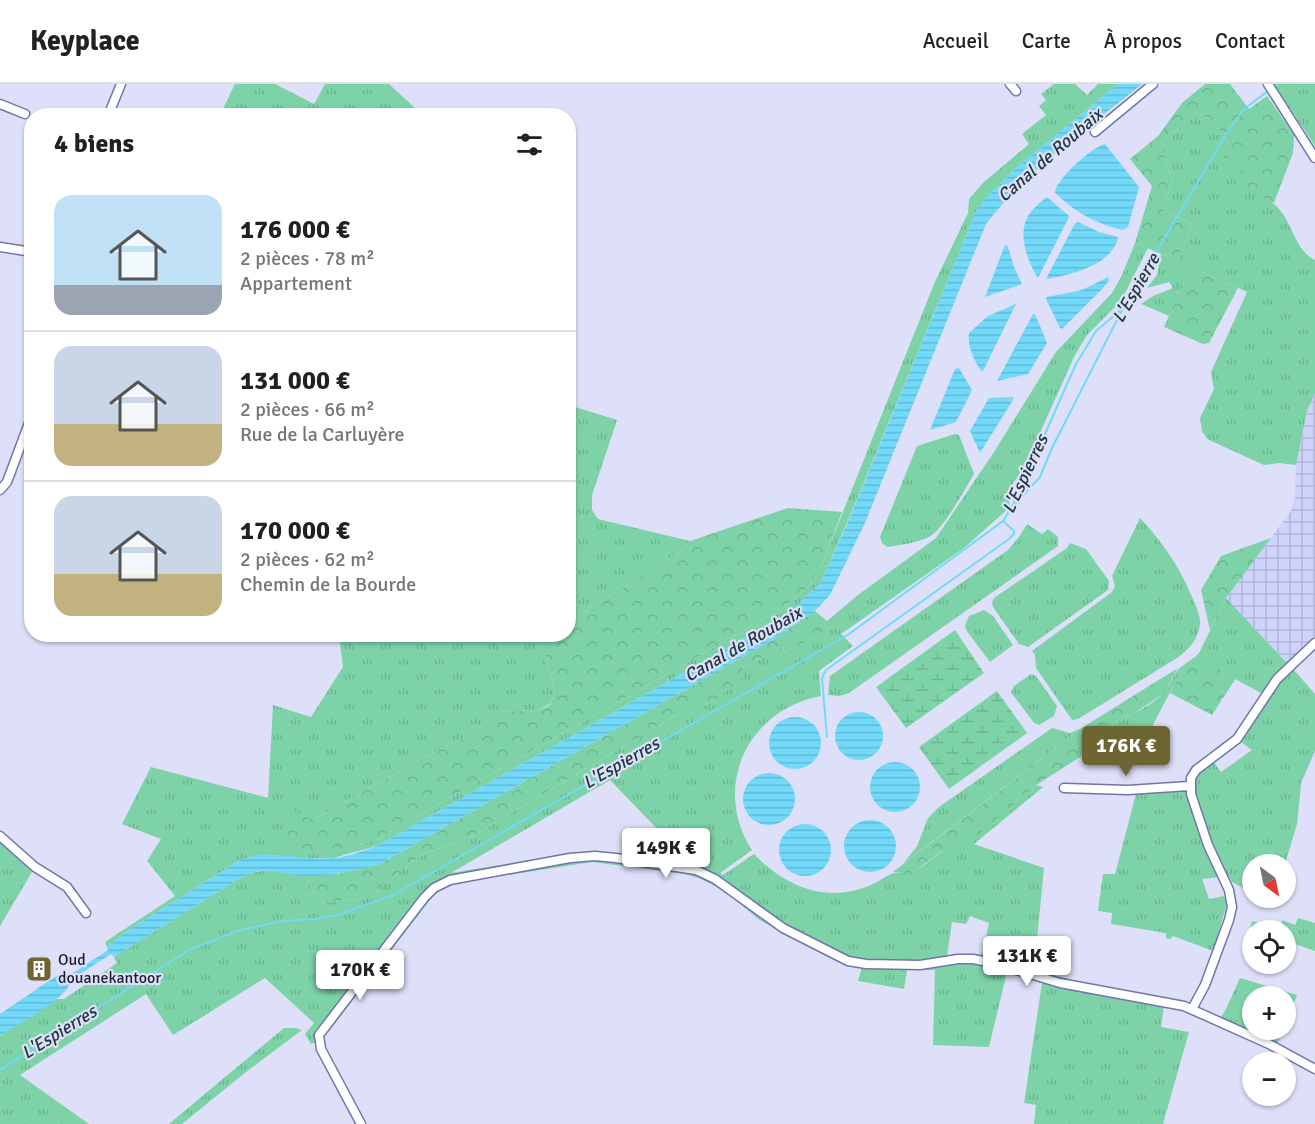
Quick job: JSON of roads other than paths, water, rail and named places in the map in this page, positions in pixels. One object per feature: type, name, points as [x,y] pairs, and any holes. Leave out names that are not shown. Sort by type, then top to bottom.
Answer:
[{"type":"street","points":[[112,108],[122,84]]},
{"type":"street","points":[[1095,132],[1153,84]]},
{"type":"street","points":[[1268,84],[1315,158]]},
{"type":"street","points":[[0,104],[24,114]]},
{"type":"street","points":[[0,247],[24,251]]},
{"type":"street","points":[[0,490],[7,482],[24,436]]},
{"type":"street","points":[[1192,1009],[1205,985],[1232,907],[1229,890],[1208,845],[1190,786],[1191,778],[1196,770],[1237,739],[1277,679],[1315,643]]},
{"type":"street","points":[[1064,788],[1128,790],[1190,786]]},
{"type":"street","points":[[0,836],[35,867],[67,887],[86,913]]},
{"type":"street","points":[[361,1124],[321,1049],[319,1035],[424,898],[434,888],[450,880],[546,861],[590,856],[696,870],[715,879],[783,928],[843,959],[866,964],[920,965],[979,960],[1053,981],[1176,1004],[1278,1048],[1315,1069]]},
{"type":"water","name":"Canal de Roubaix","points":[[1118,84],[1142,84],[1040,167],[1020,185],[986,224],[865,523],[830,595],[815,611],[772,640],[380,864],[325,875],[306,876],[268,870],[243,876],[114,957],[111,954],[71,980],[68,987],[52,1003],[0,1035],[0,1014],[62,972],[65,977],[70,975],[108,950],[107,947],[127,931],[240,860],[264,855],[332,858],[377,846],[791,612],[821,582],[976,212],[986,198],[1016,168]]},
{"type":"water","points":[[1105,144],[1139,187],[1128,227],[1123,230],[1086,216],[1055,193],[1061,181],[1075,165],[1099,146]]},
{"type":"water","points":[[1047,197],[1069,216],[1038,278],[1028,257],[1024,241],[1024,225],[1036,206]]},
{"type":"water","points":[[1078,222],[1099,232],[1118,237],[1114,247],[1100,262],[1090,267],[1046,279],[1074,225]]},
{"type":"water","points":[[1005,245],[1008,247],[1022,284],[985,297]]},
{"type":"water","points":[[1108,277],[1109,280],[1104,287],[1062,329],[1060,328],[1047,297],[1082,290]]},
{"type":"water","points":[[1016,304],[981,371],[970,348],[969,333],[988,316]]},
{"type":"water","points":[[1035,314],[1047,343],[1028,374],[997,381]]},
{"type":"water","points":[[959,368],[972,390],[956,422],[930,430],[955,369]]},
{"type":"water","points":[[1013,397],[980,453],[970,431],[989,398]]},
{"type":"water","points":[[854,712],[864,712],[876,719],[883,731],[883,741],[876,753],[864,760],[854,760],[839,749],[835,741],[835,731],[846,716]]},
{"type":"water","points":[[795,717],[805,719],[813,725],[819,733],[821,743],[819,753],[813,761],[805,767],[795,769],[785,767],[777,761],[771,753],[769,743],[771,733],[777,725],[785,719]]},
{"type":"water","points":[[890,762],[900,762],[913,769],[920,782],[920,792],[913,805],[900,812],[890,812],[881,808],[874,801],[870,792],[870,782],[874,773],[881,766]]},
{"type":"water","points":[[764,773],[774,773],[788,780],[795,799],[788,818],[774,825],[764,825],[754,821],[747,814],[743,804],[743,794],[747,784],[754,777]]},
{"type":"water","points":[[865,820],[875,820],[889,827],[896,846],[889,865],[875,872],[865,872],[855,868],[848,861],[844,851],[844,841],[848,831],[855,824]]},
{"type":"water","points":[[805,824],[815,826],[823,832],[829,840],[831,850],[829,860],[823,868],[815,874],[805,876],[795,874],[787,868],[781,860],[779,850],[781,840],[787,832],[795,826]]},
{"type":"waterway","name":"L'Espierre","points":[[1014,505],[1040,477],[1052,448],[1121,312],[1226,134],[1243,110],[1277,84]]},
{"type":"waterway","name":"L'Espierres","points":[[0,1070],[189,950],[237,931],[282,921],[315,919],[341,914],[393,895],[849,634],[1003,521],[1013,505],[1076,364],[1096,331],[1123,308]]},
{"type":"waterway","points":[[827,737],[822,678],[826,670],[1009,539],[1014,531],[1003,521]]},
{"type":"place","name":"Oud douanekantoor","points":[[39,969]]}]
